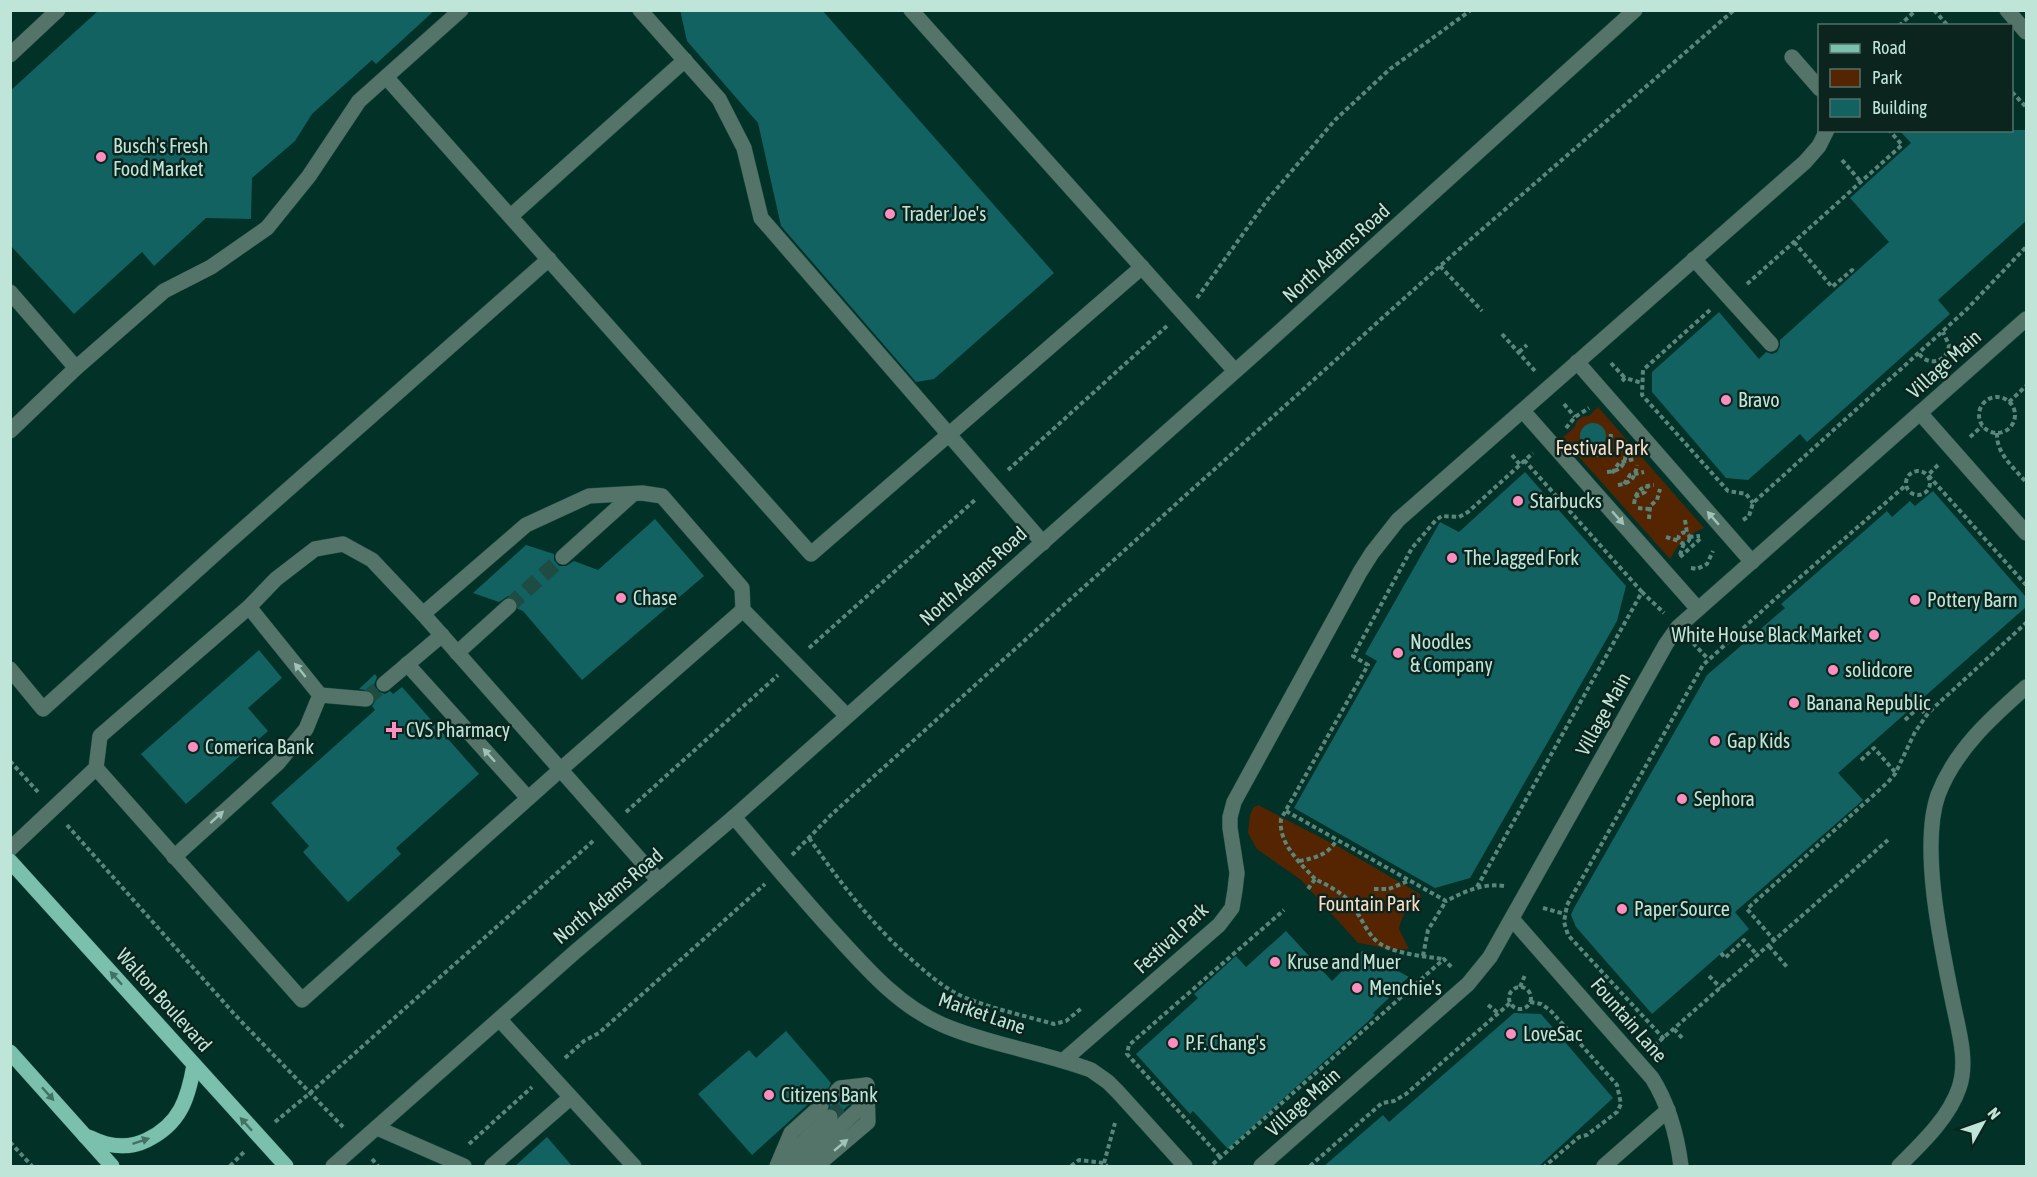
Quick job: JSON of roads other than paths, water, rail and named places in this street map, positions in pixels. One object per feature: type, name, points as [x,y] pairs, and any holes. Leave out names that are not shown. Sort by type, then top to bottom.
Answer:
[{"type":"main road","name":"Walton Boulevard","points":[[10,861],[286,1167]]},
{"type":"main road","points":[[10,1052],[112,1167]]},
{"type":"main road","points":[[85,1136],[106,1144],[124,1146],[141,1143],[158,1135],[169,1127],[178,1114],[191,1083],[194,1065]]},
{"type":"street","points":[[10,54],[58,10]]},
{"type":"street","points":[[12,425],[164,291],[211,267],[267,228],[309,176],[359,101],[461,10]]},
{"type":"street","points":[[640,10],[719,99],[744,148],[760,218],[1043,543]]},
{"type":"street","points":[[911,10],[1235,371]]},
{"type":"street","name":"North Adams Road","points":[[333,1167],[575,952],[734,817],[1043,543],[1635,10]]},
{"type":"street","points":[[2007,10],[2026,32]]},
{"type":"street","points":[[1792,57],[1818,87]]},
{"type":"street","points":[[510,216],[685,60]]},
{"type":"street","points":[[387,77],[812,554],[1142,267]]},
{"type":"street","name":"Festival Park","points":[[1064,1060],[1219,926],[1232,908],[1238,873],[1230,836],[1230,817],[1234,802],[1360,572],[1398,520],[1805,162],[1819,146],[1826,132]]},
{"type":"street","points":[[10,669],[43,709],[549,259]]},
{"type":"street","points":[[1694,259],[1771,344]]},
{"type":"street","points":[[10,292],[76,368]]},
{"type":"street","name":"Village Main","points":[[1262,1167],[1468,984],[1490,957],[1670,636],[2026,319]]},
{"type":"street","points":[[1577,362],[1752,562]]},
{"type":"street","points":[[1523,411],[1698,609]]},
{"type":"street","points":[[1920,414],[2026,533]]},
{"type":"street","points":[[423,614],[526,525],[589,496],[642,493],[662,496],[742,588],[743,610],[847,716]]},
{"type":"street","points":[[563,557],[633,494]]},
{"type":"street","points":[[10,849],[96,768],[100,735],[249,607],[276,579],[315,549],[344,544],[372,560],[423,614],[659,881]]},
{"type":"street","points":[[457,653],[509,606]]},
{"type":"street","points":[[249,607],[320,695],[366,699]]},
{"type":"street","points":[[96,768],[302,1000],[743,610]]},
{"type":"street","points":[[384,684],[442,635]]},
{"type":"street","points":[[408,664],[528,798]]},
{"type":"street","points":[[1899,1167],[1942,1119],[1953,1102],[1962,1076],[1961,1045],[1943,954],[1932,867],[1933,818],[1938,795],[1970,741],[2026,687]]},
{"type":"street","points":[[174,857],[278,763],[306,729],[320,695]]},
{"type":"street","name":"Market Lane","points":[[734,817],[820,918],[899,999],[919,1013],[943,1025],[1091,1070],[1108,1082],[1185,1167]]},
{"type":"street","name":"Fountain Lane","points":[[1512,919],[1652,1078],[1668,1110],[1681,1167]]},
{"type":"street","points":[[500,1020],[634,1167]]},
{"type":"street","points":[[837,1090],[867,1086]]},
{"type":"street","points":[[848,1102],[867,1086]]},
{"type":"street","points":[[789,1167],[821,1162],[868,1122],[867,1086]]},
{"type":"street","points":[[778,1167],[809,1155],[858,1110],[867,1086]]},
{"type":"street","points":[[492,1167],[570,1098]]},
{"type":"street","points":[[1604,1167],[1668,1110]]},
{"type":"street","points":[[778,1167],[826,1112]]},
{"type":"street","points":[[376,1128],[458,1163]]},
{"type":"tunnel","points":[[509,606],[563,557]]},
{"type":"tunnel","points":[[366,699],[384,684]]},
{"type":"tunnel","points":[[830,1117],[848,1102]]},
{"type":"place","name":"Busch's Fresh Food Market","points":[[101,157]]},
{"type":"place","name":"Trader Joe's","points":[[890,214]]},
{"type":"place","name":"Bravo","points":[[1726,400]]},
{"type":"place","name":"Starbucks","points":[[1518,501]]},
{"type":"place","name":"The Jagged Fork","points":[[1452,558]]},
{"type":"place","name":"Chase","points":[[621,598]]},
{"type":"place","name":"Pottery Barn","points":[[1915,600]]},
{"type":"place","name":"White House Black Market","points":[[1874,635]]},
{"type":"place","name":"Noodles & Company","points":[[1398,653]]},
{"type":"place","name":"solidcore","points":[[1833,670]]},
{"type":"place","name":"Banana Republic","points":[[1794,703]]},
{"type":"place","name":"CVS Pharmacy","points":[[394,730]]},
{"type":"place","name":"Gap Kids","points":[[1715,741]]},
{"type":"place","name":"Comerica Bank","points":[[193,747]]},
{"type":"place","name":"Sephora","points":[[1682,799]]},
{"type":"place","name":"Paper Source","points":[[1622,909]]},
{"type":"place","name":"Kruse and Muer","points":[[1275,962]]},
{"type":"place","name":"Menchie's","points":[[1357,988]]},
{"type":"place","name":"LoveSac","points":[[1511,1034]]},
{"type":"place","name":"P.F. Chang's","points":[[1173,1043]]},
{"type":"place","name":"Citizens Bank","points":[[769,1095]]},
{"type":"park label","name":"Fountain Park","points":[[1369,904]]}]
